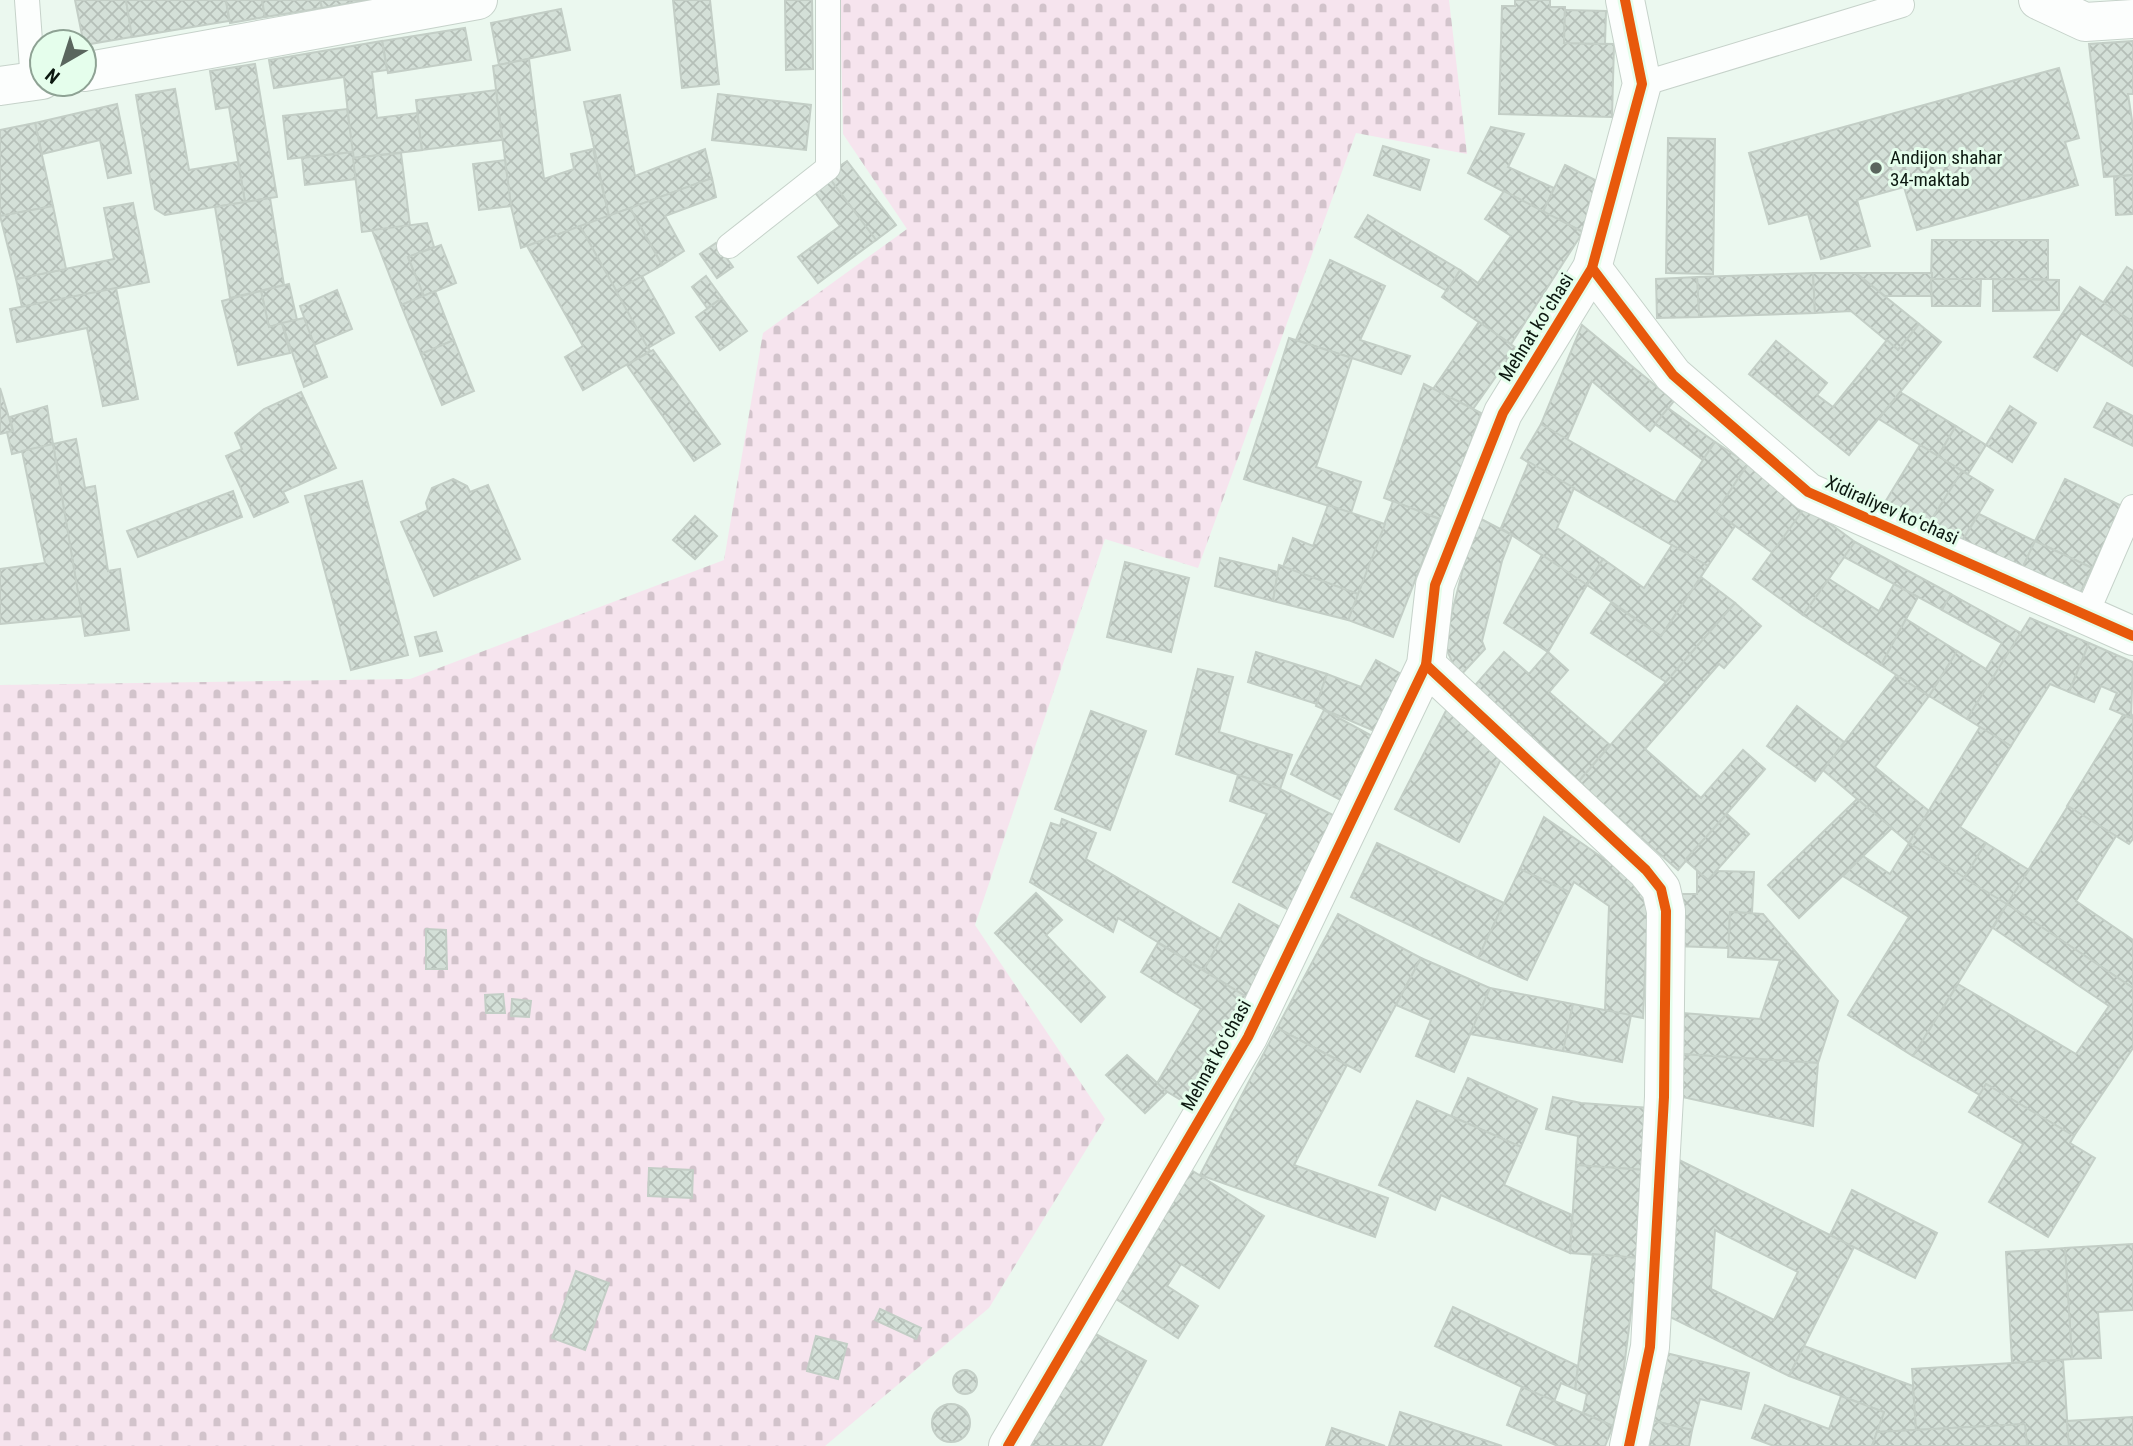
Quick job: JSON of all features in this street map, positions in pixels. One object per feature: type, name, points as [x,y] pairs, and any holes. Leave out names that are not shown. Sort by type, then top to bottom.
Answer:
[{"type":"street","points":[[98,69],[478,0]]},
{"type":"street","name":"Mehnat koʻchasi","points":[[1008,1446],[1248,1037],[1426,665],[1435,585],[1503,413],[1592,268],[1642,85],[1625,0]]},
{"type":"street","points":[[2038,0],[2085,22],[2133,19]]},
{"type":"street","name":"Xidiraliyev koʻchasi","points":[[1592,268],[1673,375],[1808,492],[2133,636]]},
{"type":"street","points":[[1426,665],[1646,870],[1661,889],[1666,911],[1664,1097],[1650,1347],[1629,1446]]},
{"type":"lane","points":[[25,82],[27,0]]},
{"type":"lane","points":[[729,246],[828,168],[828,0]]},
{"type":"lane","points":[[1642,85],[1902,5]]},
{"type":"lane","points":[[2086,615],[2133,507]]},
{"type":"green space","points":[[840,0],[1449,0],[1467,154],[1356,133],[1198,568],[1105,539],[975,925],[1105,1119],[989,1308],[825,1446],[0,1446],[0,685],[410,679],[724,560],[763,333],[907,229],[843,134]]},
{"type":"building","points":[[75,0],[126,0],[132,37],[98,43],[98,28],[81,28]]},
{"type":"building","points":[[126,0],[226,0],[229,21],[132,37]]},
{"type":"building","points":[[226,0],[262,0],[265,17],[230,23]]},
{"type":"building","points":[[262,0],[320,0],[322,8],[265,17]]},
{"type":"building","points":[[320,0],[369,0],[322,8]]},
{"type":"building","points":[[673,0],[710,0],[719,84],[682,88]]},
{"type":"building","points":[[785,0],[812,0],[813,69],[786,70]]},
{"type":"building","points":[[1515,0],[1550,0],[1550,7],[1565,7],[1564,43],[1614,44],[1612,117],[1499,114],[1502,6],[1515,6]]},
{"type":"building","points":[[561,9],[570,50],[499,65],[491,23]]},
{"type":"building","points":[[1565,10],[1606,11],[1605,44],[1564,43]]},
{"type":"building","points":[[465,28],[471,60],[388,73],[382,41]]},
{"type":"building","points":[[382,41],[387,70],[372,72],[377,118],[417,113],[422,150],[353,158],[344,77],[274,88],[269,60]]},
{"type":"building","points":[[2133,41],[2133,94],[2128,94],[2133,127],[2133,175],[2104,177],[2089,44]]},
{"type":"building","points":[[529,59],[544,179],[574,169],[571,154],[593,149],[609,216],[521,248],[511,206],[493,66]]},
{"type":"building","points":[[255,64],[277,197],[245,202],[229,107],[216,109],[210,71]]},
{"type":"building","points":[[2059,68],[2079,138],[2065,142],[2078,185],[1917,230],[1904,187],[1857,200],[1870,246],[1821,259],[1808,214],[1769,224],[1749,153]]},
{"type":"building","points":[[175,89],[189,170],[238,162],[245,202],[165,215],[155,209],[136,95]]},
{"type":"building","points":[[496,90],[502,140],[422,150],[416,100]]},
{"type":"building","points":[[718,94],[811,105],[806,150],[712,140]]},
{"type":"building","points":[[620,95],[635,176],[705,149],[712,178],[609,216],[584,102]]},
{"type":"building","points":[[117,104],[131,173],[108,178],[100,140],[42,154],[35,123]]},
{"type":"building","points":[[347,109],[353,152],[288,159],[283,116]]},
{"type":"building","points":[[35,123],[53,206],[0,216],[0,130]]},
{"type":"building","points":[[1491,127],[1524,134],[1508,167],[1554,188],[1543,212],[1468,173]]},
{"type":"building","points":[[1668,138],[1715,139],[1713,274],[1666,273]]},
{"type":"building","points":[[1383,146],[1429,160],[1420,190],[1374,175]]},
{"type":"building","points":[[353,152],[356,179],[305,185],[302,158]]},
{"type":"building","points":[[401,153],[410,226],[362,232],[353,158]]},
{"type":"building","points":[[505,160],[511,206],[479,210],[473,164]]},
{"type":"building","points":[[847,161],[896,225],[876,240],[827,175]]},
{"type":"building","points":[[1565,165],[1605,185],[1583,232],[1543,212]]},
{"type":"building","points":[[827,175],[876,240],[818,283],[798,257],[840,226],[811,187]]},
{"type":"building","points":[[2133,175],[2133,214],[2116,215],[2114,177]]},
{"type":"building","points":[[712,178],[716,197],[665,216],[684,251],[662,265],[630,208]]},
{"type":"building","points":[[1504,191],[1583,232],[1511,344],[1442,297],[1460,270],[1478,283],[1511,236],[1485,219]]},
{"type":"building","points":[[270,198],[284,285],[230,298],[215,207]]},
{"type":"building","points":[[133,203],[149,282],[22,307],[16,279],[114,259],[104,208]]},
{"type":"building","points":[[53,206],[66,269],[16,279],[0,216]]},
{"type":"building","points":[[630,208],[662,265],[616,291],[580,226]]},
{"type":"building","points":[[1368,215],[1460,270],[1447,291],[1355,237]]},
{"type":"building","points":[[427,223],[434,247],[408,257],[424,296],[401,305],[372,230]]},
{"type":"building","points":[[580,226],[650,351],[583,390],[565,357],[583,346],[527,246]]},
{"type":"building","points":[[1932,240],[2048,240],[2048,279],[1931,279]]},
{"type":"building","points":[[716,243],[733,267],[717,278],[700,254]]},
{"type":"building","points":[[441,245],[456,283],[424,296],[408,257]]},
{"type":"building","points":[[1330,260],[1385,286],[1360,340],[1410,356],[1401,374],[1296,340]]},
{"type":"building","points":[[2127,267],[2133,271],[2133,322],[2103,303]]},
{"type":"building","points":[[1813,273],[1815,313],[1699,317],[1697,277]]},
{"type":"building","points":[[1813,273],[1856,273],[1919,324],[1898,350],[1851,311],[1815,313]]},
{"type":"building","points":[[1856,273],[1932,273],[1932,296],[1885,296]]},
{"type":"building","points":[[642,276],[674,333],[648,348],[616,291]]},
{"type":"building","points":[[706,276],[722,298],[707,308],[692,287]]},
{"type":"building","points":[[1697,277],[1699,317],[1657,318],[1656,279]]},
{"type":"building","points":[[1931,279],[1981,279],[1980,306],[1932,306]]},
{"type":"building","points":[[1993,279],[2059,280],[2059,310],[1993,311]]},
{"type":"building","points":[[289,284],[297,320],[269,327],[261,291]]},
{"type":"building","points":[[2080,287],[2133,322],[2133,366],[2081,333],[2057,371],[2034,357]]},
{"type":"building","points":[[116,288],[138,399],[103,406],[87,328],[17,342],[10,309]]},
{"type":"building","points":[[337,290],[352,329],[314,345],[300,306]]},
{"type":"building","points":[[261,291],[269,327],[282,323],[290,353],[238,365],[222,301]]},
{"type":"building","points":[[435,291],[454,340],[421,354],[401,305]]},
{"type":"building","points":[[722,298],[747,331],[720,350],[696,317]]},
{"type":"building","points":[[304,318],[327,377],[304,387],[282,323]]},
{"type":"building","points":[[1479,322],[1516,348],[1473,409],[1433,389]]},
{"type":"building","points":[[1919,324],[1941,342],[1849,455],[1749,374],[1776,341],[1827,383],[1817,395],[1833,407],[1887,340],[1898,350]]},
{"type":"building","points":[[1582,325],[1674,401],[1650,431],[1592,381],[1567,440],[1541,424]]},
{"type":"building","points":[[1289,338],[1352,358],[1316,467],[1361,482],[1351,513],[1244,479]]},
{"type":"building","points":[[454,340],[474,391],[442,405],[421,354]]},
{"type":"building","points":[[653,350],[720,444],[694,461],[627,365]]},
{"type":"building","points":[[1424,384],[1481,413],[1443,520],[1384,498]]},
{"type":"building","points":[[0,388],[13,431],[0,434]]},
{"type":"building","points":[[301,392],[336,468],[283,492],[288,502],[254,517],[226,456],[242,449],[235,433],[264,409]]},
{"type":"building","points":[[1900,392],[1956,426],[1938,456],[1879,419]]},
{"type":"building","points":[[2107,403],[2133,416],[2133,446],[2094,427]]},
{"type":"building","points":[[47,406],[53,444],[12,454],[7,432],[13,431],[10,417]]},
{"type":"building","points":[[2010,406],[2036,423],[2012,462],[1986,445]]},
{"type":"building","points":[[1668,408],[1715,442],[1703,460],[1655,424]]},
{"type":"building","points":[[1541,424],[1675,502],[1715,442],[1748,464],[1716,512],[1735,526],[1708,566],[1521,458]]},
{"type":"building","points":[[1956,426],[1986,445],[1968,474],[1938,456]]},
{"type":"building","points":[[76,439],[85,488],[95,486],[108,571],[120,569],[129,630],[85,636],[53,444]]},
{"type":"building","points":[[53,444],[82,616],[0,624],[0,569],[45,563],[22,451]]},
{"type":"building","points":[[1920,445],[1962,471],[1925,530],[1884,504]]},
{"type":"building","points":[[1529,462],[1574,488],[1557,528],[1603,559],[1587,585],[1501,528]]},
{"type":"building","points":[[1748,464],[1806,506],[1773,553],[1716,512]]},
{"type":"building","points":[[1962,471],[1993,490],[1957,549],[1925,530]]},
{"type":"building","points":[[453,479],[467,486],[470,492],[488,485],[520,559],[434,596],[401,522],[428,510],[426,503],[432,488]]},
{"type":"building","points":[[2065,479],[2122,506],[2092,568],[2035,541]]},
{"type":"building","points":[[362,481],[408,655],[351,670],[305,496]]},
{"type":"building","points":[[233,491],[242,517],[138,557],[127,531]]},
{"type":"building","points":[[1393,501],[1439,519],[1393,637],[1348,620]]},
{"type":"building","points":[[1328,505],[1385,524],[1358,594],[1283,567],[1293,538],[1313,546]]},
{"type":"building","points":[[1806,506],[1855,542],[1803,615],[1753,579]]},
{"type":"building","points":[[1979,514],[2035,541],[2020,573],[1960,544]]},
{"type":"building","points":[[695,516],[717,536],[695,559],[673,540]]},
{"type":"building","points":[[1481,519],[1512,535],[1502,561],[1482,641],[1485,649],[1459,677],[1444,644],[1467,553]]},
{"type":"building","points":[[2035,541],[2092,568],[2077,600],[2020,573]]},
{"type":"building","points":[[1855,542],[1951,594],[1942,610],[1844,557]]},
{"type":"building","points":[[1672,545],[1708,566],[1661,636],[1587,585],[1603,559],[1644,588]]},
{"type":"building","points":[[1542,555],[1587,585],[1548,652],[1504,623]]},
{"type":"building","points":[[1220,558],[1278,572],[1273,601],[1215,586]]},
{"type":"building","points":[[1125,562],[1189,578],[1171,652],[1107,637]]},
{"type":"building","points":[[1279,565],[1358,594],[1348,620],[1273,601]]},
{"type":"building","points":[[1701,577],[1735,603],[1666,682],[1591,633],[1611,603],[1661,636]]},
{"type":"building","points":[[1829,579],[1879,611],[1894,584],[1918,597],[1881,665],[1803,615]]},
{"type":"building","points":[[1951,594],[2021,633],[1967,719],[1929,696],[1957,651],[1986,669],[2002,643],[1942,610]]},
{"type":"building","points":[[1735,603],[1761,626],[1724,668],[1719,664],[1645,749],[1701,798],[1743,750],[1765,769],[1678,870],[1578,782]]},
{"type":"building","points":[[2030,618],[2089,643],[2069,692],[2050,684],[2011,746],[1967,719]]},
{"type":"building","points":[[1906,619],[1957,651],[1929,696],[1881,665]]},
{"type":"building","points":[[436,632],[442,651],[420,656],[415,637]]},
{"type":"building","points":[[2089,643],[2133,662],[2131,718],[2110,709],[2117,693],[2101,686],[2094,702],[2069,692]]},
{"type":"building","points":[[1256,652],[1327,674],[1317,704],[1248,682]]},
{"type":"building","points":[[1504,652],[1529,674],[1548,652],[1568,670],[1549,692],[1610,745],[1578,782],[1472,689]]},
{"type":"building","points":[[1376,660],[1410,679],[1379,733],[1316,706],[1327,674],[1361,687]]},
{"type":"building","points":[[1198,669],[1233,677],[1219,732],[1292,755],[1280,789],[1176,754]]},
{"type":"building","points":[[1896,675],[1929,696],[1875,767],[1929,811],[1909,843],[1823,770]]},
{"type":"building","points":[[1449,705],[1502,757],[1459,842],[1395,809]]},
{"type":"building","points":[[1797,706],[1844,742],[1815,781],[1767,746]]},
{"type":"building","points":[[1324,710],[1385,743],[1352,806],[1291,774]]},
{"type":"building","points":[[1091,711],[1146,731],[1110,830],[1055,809]]},
{"type":"building","points":[[2123,715],[2131,718],[2133,715],[2133,839],[2129,844],[2067,806]]},
{"type":"building","points":[[1980,727],[2011,746],[1960,827],[1986,843],[1964,878],[1909,843]]},
{"type":"building","points":[[1238,775],[1280,789],[1341,819],[1295,913],[1233,882],[1267,814],[1230,801]]},
{"type":"building","points":[[1857,799],[1892,828],[1799,918],[1768,885]]},
{"type":"building","points":[[2068,806],[2116,836],[2076,901],[2133,940],[2133,988],[2007,904]]},
{"type":"building","points":[[1727,814],[1749,834],[1708,880],[1685,860]]},
{"type":"building","points":[[1544,817],[1649,890],[1643,1018],[1605,1011],[1609,906],[1574,882],[1569,892],[1520,869]]},
{"type":"building","points":[[1062,819],[1096,833],[1086,859],[1221,939],[1204,970],[1118,918],[1113,932],[1030,882],[1051,823],[1060,826]]},
{"type":"building","points":[[1377,843],[1504,903],[1478,958],[1351,897]]},
{"type":"building","points":[[1909,843],[2007,904],[1913,1056],[1848,1015],[1909,917],[1843,876],[1863,856],[1890,874]]},
{"type":"building","points":[[1986,843],[2029,870],[2007,904],[1964,878]]},
{"type":"building","points":[[1520,869],[1569,892],[1527,980],[1478,958]]},
{"type":"building","points":[[1697,871],[1708,880],[1717,871],[1754,872],[1752,913],[1730,912],[1729,948],[1675,946],[1677,894],[1697,894]]},
{"type":"building","points":[[1036,893],[1062,920],[1046,935],[1105,997],[1081,1022],[995,933]]},
{"type":"building","points":[[1239,904],[1289,932],[1253,1001],[1204,970]]},
{"type":"building","points":[[2007,904],[2133,988],[2133,1048],[2074,1136],[1986,1084],[1980,1095],[1913,1056],[1958,984],[2076,1054],[2109,1006],[1993,928]]},
{"type":"building","points":[[1730,912],[1763,914],[1838,1001],[1818,1063],[1681,1054],[1683,1013],[1760,1019],[1780,960],[1728,957]]},
{"type":"building","points":[[1338,914],[1421,958],[1360,1072],[1277,1028]]},
{"type":"building","points":[[426,929],[446,930],[447,969],[426,969]]},
{"type":"building","points":[[1158,943],[1253,1001],[1191,1106],[1156,1085],[1201,1009],[1141,972]]},
{"type":"building","points":[[1421,958],[1490,988],[1454,1072],[1416,1056],[1431,1020],[1396,1005]]},
{"type":"building","points":[[1490,988],[1573,1004],[1563,1051],[1470,1034]]},
{"type":"building","points":[[503,994],[505,1013],[486,1013],[485,995]]},
{"type":"building","points":[[512,999],[531,1001],[529,1017],[511,1016]]},
{"type":"building","points":[[1573,1004],[1631,1015],[1622,1062],[1563,1051]]},
{"type":"building","points":[[1277,1028],[1347,1065],[1294,1165],[1388,1198],[1375,1237],[1200,1175]]},
{"type":"building","points":[[1681,1054],[1818,1063],[1813,1126],[1678,1096]]},
{"type":"building","points":[[1127,1055],[1167,1092],[1145,1113],[1106,1075]]},
{"type":"building","points":[[1468,1078],[1537,1109],[1521,1147],[1451,1116]]},
{"type":"building","points":[[1986,1084],[2074,1136],[2070,1143],[2095,1158],[2048,1237],[1989,1202],[2023,1144],[1969,1112]]},
{"type":"building","points":[[1553,1097],[1581,1103],[1650,1108],[1645,1170],[1576,1165],[1578,1136],[1546,1129]]},
{"type":"building","points":[[1417,1101],[1521,1147],[1504,1185],[1572,1215],[1570,1253],[1441,1195],[1435,1210],[1379,1185]]},
{"type":"building","points":[[1679,1160],[1854,1247],[1789,1376],[1668,1316]],"holes":[[[1715,1230],[1798,1272],[1774,1320],[1711,1289]]]},
{"type":"building","points":[[1576,1165],[1645,1170],[1638,1258],[1570,1253]]},
{"type":"building","points":[[649,1168],[693,1170],[692,1198],[648,1196]]},
{"type":"building","points":[[1188,1168],[1264,1216],[1219,1288],[1181,1264],[1167,1286],[1198,1306],[1178,1338],[1108,1294]]},
{"type":"building","points":[[1852,1190],[1937,1233],[1915,1278],[1830,1235]]},
{"type":"building","points":[[2133,1244],[2133,1310],[2098,1312],[2101,1358],[2072,1359],[2065,1248]]},
{"type":"building","points":[[2065,1248],[2072,1359],[2012,1363],[2006,1252]]},
{"type":"building","points":[[1593,1254],[1638,1258],[1620,1398],[1613,1426],[1583,1413],[1587,1394],[1575,1389]]},
{"type":"building","points":[[576,1271],[609,1283],[585,1350],[552,1338]]},
{"type":"building","points":[[1453,1307],[1578,1366],[1575,1389],[1561,1383],[1554,1402],[1435,1346]]},
{"type":"building","points":[[880,1309],[921,1328],[916,1339],[875,1320]]},
{"type":"building","points":[[1090,1331],[1146,1361],[1101,1446],[1030,1446]]},
{"type":"building","points":[[816,1336],[847,1344],[838,1379],[807,1371]]},
{"type":"building","points":[[1804,1346],[1913,1386],[1916,1430],[1877,1432],[1884,1412],[1789,1376]]},
{"type":"building","points":[[1666,1353],[1749,1373],[1741,1409],[1700,1399],[1692,1430],[1650,1420]]},
{"type":"building","points":[[2063,1360],[2069,1446],[2027,1446],[2025,1424],[1916,1430],[1912,1369]]},
{"type":"building","points":[[965,1370],[973,1374],[977,1382],[973,1390],[965,1394],[957,1390],[953,1382],[957,1374]]},
{"type":"building","points":[[1522,1387],[1613,1426],[1605,1446],[1558,1446],[1507,1425]]},
{"type":"building","points":[[1841,1396],[1884,1412],[1872,1446],[1774,1446],[1752,1438],[1765,1405],[1829,1429]]},
{"type":"building","points":[[951,1404],[965,1409],[970,1423],[965,1437],[951,1442],[937,1437],[932,1423],[937,1409]]},
{"type":"building","points":[[1400,1412],[1502,1446],[1389,1446]]},
{"type":"building","points":[[2133,1417],[2133,1446],[2069,1446],[2067,1421]]},
{"type":"building","points":[[1650,1420],[1692,1430],[1689,1446],[1644,1446]]},
{"type":"building","points":[[2025,1424],[2027,1446],[1872,1446],[1877,1432]]},
{"type":"building","points":[[1332,1428],[1385,1446],[1326,1446]]},
{"type":"cycle path","points":[[1008,1446],[1248,1037],[1426,665],[1435,585],[1503,413],[1592,268],[1642,84],[1625,0]]},
{"type":"cycle path","points":[[1592,268],[1673,375],[1808,492],[2133,636]]},
{"type":"cycle path","points":[[1426,665],[1646,870],[1661,889],[1666,911],[1664,1097],[1650,1347],[1629,1446]]},
{"type":"place","name":"Andijon shahar 34-maktab","points":[[1876,168]]}]
